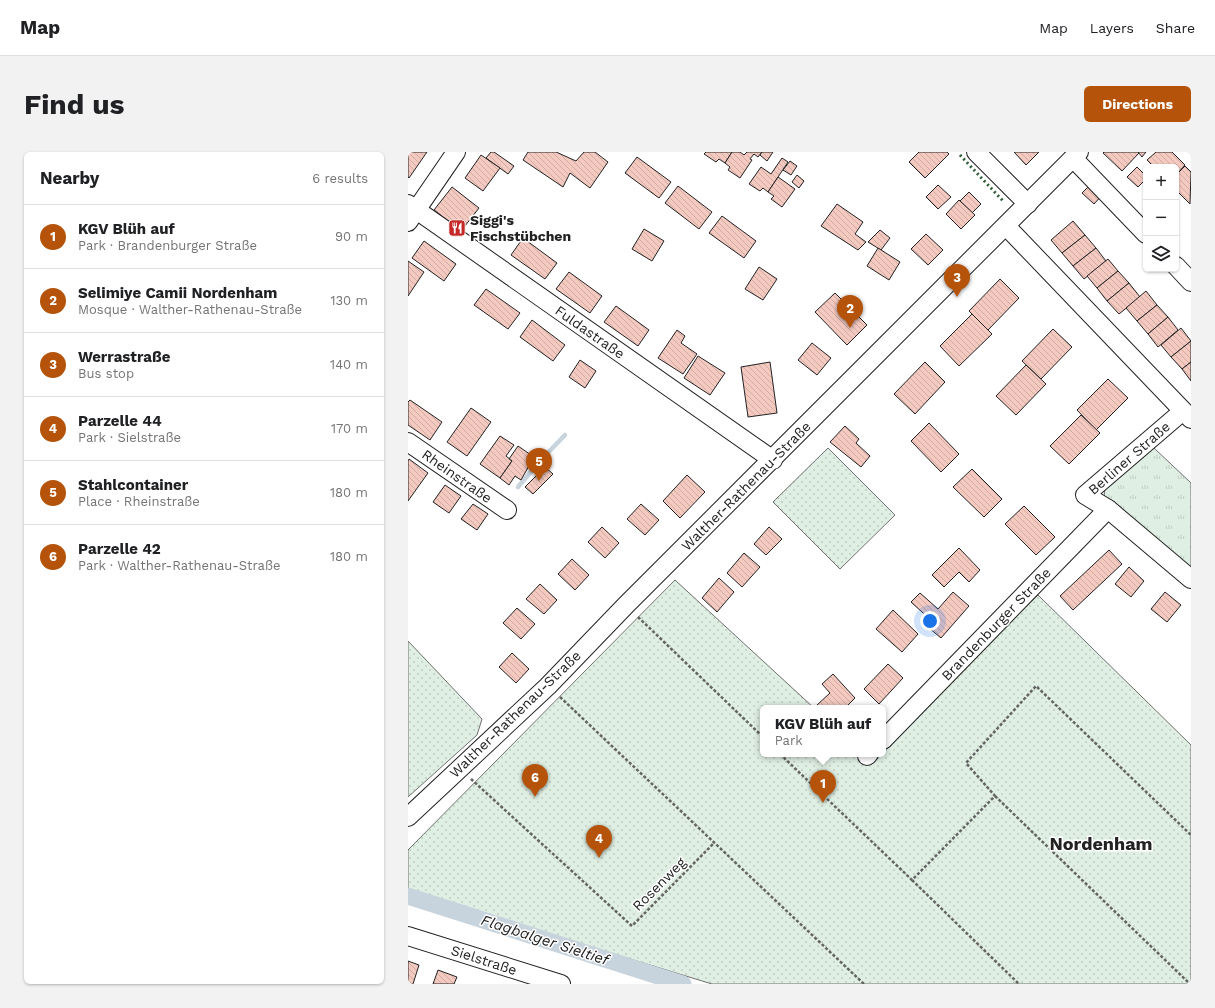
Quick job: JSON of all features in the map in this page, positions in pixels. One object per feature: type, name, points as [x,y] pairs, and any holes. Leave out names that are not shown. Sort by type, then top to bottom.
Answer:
[{"type":"street","points":[[411,212],[456,152]]},
{"type":"street","points":[[976,152],[1028,204]]},
{"type":"street","points":[[1076,155],[1143,231]]},
{"type":"street","name":"Walther-Rathenau-Straße","points":[[408,817],[548,686],[626,605],[773,460],[1076,155]]},
{"type":"street","name":"Fuldastraße","points":[[411,212],[773,460]]},
{"type":"street","name":"Berliner Straße","points":[[1006,226],[1187,415],[1085,495],[1108,509],[1191,579]]},
{"type":"street","points":[[1179,269],[1191,282]]},
{"type":"street","name":"Rheinstraße","points":[[408,442],[507,510]]},
{"type":"street","name":"Brandenburger Straße","points":[[886,737],[1108,509]]},
{"type":"street","name":"Sielstraße","points":[[408,936],[561,984]]},
{"type":"path","points":[[626,605],[760,734]]},
{"type":"path","points":[[548,686],[864,984]]},
{"type":"path","points":[[1190,984],[996,796],[966,764],[1036,686],[1191,835]]},
{"type":"path","points":[[783,757],[1020,984]]},
{"type":"path","name":"Rosenweg","points":[[459,768],[632,926],[714,843]]},
{"type":"path","points":[[912,880],[996,796]]},
{"type":"green space","points":[[1146,447],[1154,448],[1191,483],[1191,571],[1104,498],[1105,485]]},
{"type":"green space","points":[[828,448],[895,515],[840,569],[773,502]]},
{"type":"green space","points":[[675,580],[811,705],[760,705],[760,757],[886,757],[886,738],[1038,595],[1191,745],[1191,984],[712,984],[408,891],[408,850]]},
{"type":"green space","points":[[408,641],[482,719],[477,735],[408,797]]},
{"type":"building","points":[[408,152],[427,152],[409,178],[408,177]]},
{"type":"building","points":[[491,152],[494,152],[514,166],[508,174],[486,158]]},
{"type":"building","points":[[528,152],[556,152],[576,161],[584,152],[595,152],[608,162],[590,188],[570,173],[563,187],[523,160]]},
{"type":"building","points":[[706,152],[732,152],[725,163],[719,159],[716,162],[704,154]]},
{"type":"building","points":[[732,152],[740,152],[744,155],[747,152],[762,152],[758,157],[754,154],[750,159],[752,160],[740,178],[728,170],[730,167],[725,163]]},
{"type":"building","points":[[762,152],[773,152],[767,161],[760,155]]},
{"type":"building","points":[[919,152],[947,152],[949,154],[925,178],[909,162]]},
{"type":"building","points":[[1014,152],[1039,152],[1026,165]]},
{"type":"building","points":[[1138,152],[1146,152],[1142,157]]},
{"type":"building","points":[[1156,152],[1172,152],[1185,165],[1179,172],[1179,164],[1151,164],[1147,160]]},
{"type":"building","points":[[1103,153],[1139,153],[1122,171]]},
{"type":"building","points":[[481,155],[500,168],[483,191],[465,178]]},
{"type":"building","points":[[637,157],[671,182],[659,198],[625,173]]},
{"type":"building","points":[[782,158],[788,162],[768,192],[763,188],[760,191],[749,184],[761,167],[771,174]]},
{"type":"building","points":[[790,161],[797,166],[791,175],[783,170]]},
{"type":"building","points":[[1185,166],[1191,172],[1190,204],[1179,193],[1179,172]]},
{"type":"building","points":[[1137,167],[1143,173],[1143,182],[1138,187],[1127,177]]},
{"type":"building","points":[[797,175],[804,181],[799,188],[792,182]]},
{"type":"building","points":[[778,177],[795,189],[782,207],[771,199],[774,196],[768,192]]},
{"type":"building","points":[[1093,182],[1104,193],[1094,204],[1082,193]]},
{"type":"building","points":[[938,185],[951,197],[938,209],[926,197]]},
{"type":"building","points":[[678,186],[712,212],[699,229],[665,203]]},
{"type":"building","points":[[452,187],[479,208],[461,231],[434,210]]},
{"type":"building","points":[[969,192],[981,204],[972,213],[960,201]]},
{"type":"building","points":[[959,200],[975,215],[961,229],[946,214]]},
{"type":"building","points":[[837,204],[863,222],[855,234],[866,242],[858,250],[821,226]]},
{"type":"building","points":[[722,216],[756,241],[744,258],[709,233]]},
{"type":"building","points":[[1073,221],[1085,235],[1062,253],[1051,240]]},
{"type":"building","points":[[644,229],[664,241],[652,261],[632,249]]},
{"type":"building","points":[[880,230],[890,238],[881,250],[868,242]]},
{"type":"building","points":[[926,234],[943,250],[928,265],[911,249]]},
{"type":"building","points":[[1085,235],[1096,248],[1073,266],[1062,253]]},
{"type":"building","points":[[523,238],[557,263],[545,279],[511,255]]},
{"type":"building","points":[[424,241],[456,264],[444,281],[412,258]]},
{"type":"building","points":[[878,248],[900,262],[889,280],[867,266]]},
{"type":"building","points":[[1096,248],[1106,261],[1084,279],[1073,266]]},
{"type":"building","points":[[1108,259],[1118,271],[1097,288],[1087,276]]},
{"type":"building","points":[[408,261],[424,272],[408,296]]},
{"type":"building","points":[[759,267],[777,279],[763,300],[745,289]]},
{"type":"building","points":[[1118,271],[1129,283],[1107,301],[1097,288]]},
{"type":"building","points":[[569,272],[602,296],[590,313],[556,289]]},
{"type":"building","points":[[1000,279],[1019,298],[988,330],[969,311]]},
{"type":"building","points":[[1129,283],[1140,297],[1119,314],[1107,301]]},
{"type":"building","points":[[486,289],[520,313],[508,329],[474,305]]},
{"type":"building","points":[[1146,291],[1157,305],[1137,321],[1126,308]]},
{"type":"building","points":[[835,293],[867,325],[847,345],[815,312]]},
{"type":"building","points":[[1157,305],[1168,317],[1148,334],[1137,321]]},
{"type":"building","points":[[616,306],[649,330],[638,346],[604,322]]},
{"type":"building","points":[[972,314],[992,334],[959,366],[940,346]]},
{"type":"building","points":[[1168,317],[1178,330],[1158,347],[1148,334]]},
{"type":"building","points":[[532,320],[565,345],[553,361],[520,337]]},
{"type":"building","points":[[1181,328],[1191,341],[1171,357],[1161,345]]},
{"type":"building","points":[[1053,329],[1072,347],[1041,379],[1022,361]]},
{"type":"building","points":[[677,330],[685,336],[681,343],[697,354],[683,374],[658,358]]},
{"type":"building","points":[[1191,341],[1191,362],[1182,369],[1171,357]]},
{"type":"building","points":[[812,343],[831,358],[817,375],[798,360]]},
{"type":"building","points":[[698,356],[725,373],[710,395],[684,378]]},
{"type":"building","points":[[580,360],[596,371],[585,388],[569,377]]},
{"type":"building","points":[[770,362],[777,413],[748,417],[741,367]]},
{"type":"building","points":[[925,362],[945,382],[915,414],[894,394]]},
{"type":"building","points":[[1191,362],[1191,381],[1182,369]]},
{"type":"building","points":[[1026,365],[1046,384],[1016,415],[996,396]]},
{"type":"building","points":[[1108,379],[1128,398],[1096,430],[1077,410]]},
{"type":"building","points":[[410,400],[442,422],[430,440],[408,425],[408,402]]},
{"type":"building","points":[[471,408],[491,422],[467,456],[447,442]]},
{"type":"building","points":[[1081,415],[1100,433],[1069,464],[1050,446]]},
{"type":"building","points":[[929,423],[959,454],[941,472],[911,441]]},
{"type":"building","points":[[845,426],[859,439],[856,443],[870,456],[861,467],[830,442]]},
{"type":"building","points":[[500,436],[514,445],[506,456],[512,461],[500,478],[480,464]]},
{"type":"building","points":[[518,446],[534,457],[521,480],[515,476],[509,485],[500,478],[512,461],[509,459]]},
{"type":"building","points":[[409,459],[428,473],[408,501],[408,461]]},
{"type":"building","points":[[545,467],[553,474],[533,494],[525,487]]},
{"type":"building","points":[[972,469],[1002,499],[984,517],[953,487]]},
{"type":"building","points":[[687,475],[705,492],[680,518],[663,501]]},
{"type":"building","points":[[445,485],[461,496],[449,513],[433,502]]},
{"type":"building","points":[[473,504],[488,514],[477,530],[461,519]]},
{"type":"building","points":[[641,504],[659,520],[645,535],[627,519]]},
{"type":"building","points":[[1024,506],[1055,537],[1036,555],[1005,524]]},
{"type":"building","points":[[602,527],[619,543],[605,558],[588,542]]},
{"type":"building","points":[[769,527],[782,539],[766,555],[754,544]]},
{"type":"building","points":[[959,548],[980,570],[969,582],[959,572],[944,587],[932,575]]},
{"type":"building","points":[[1109,550],[1122,564],[1073,610],[1060,596]]},
{"type":"building","points":[[744,553],[760,567],[742,587],[727,573]]},
{"type":"building","points":[[572,559],[589,575],[575,590],[558,574]]},
{"type":"building","points":[[1129,567],[1144,581],[1131,597],[1115,584]]},
{"type":"building","points":[[719,578],[734,592],[717,612],[702,598]]},
{"type":"building","points":[[540,584],[557,600],[544,614],[526,599]]},
{"type":"building","points":[[953,592],[969,606],[941,638],[929,628],[934,623],[911,602],[920,593],[938,609]]},
{"type":"building","points":[[1165,592],[1181,605],[1167,622],[1151,609]]},
{"type":"building","points":[[517,608],[535,624],[521,639],[503,623]]},
{"type":"building","points":[[893,610],[918,634],[902,652],[876,629]]},
{"type":"building","points":[[512,653],[529,669],[516,683],[499,667]]},
{"type":"building","points":[[888,664],[903,678],[879,704],[864,689]]},
{"type":"building","points":[[833,674],[855,698],[848,705],[817,705],[830,693],[822,684]]},
{"type":"building","points":[[408,961],[419,965],[413,984],[408,984]]},
{"type":"building","points":[[438,970],[457,977],[454,984],[433,984]]},
{"type":"waterway","points":[[518,487],[565,435]]},
{"type":"waterway","name":"Flagbalger Sieltief","points":[[408,896],[683,984]]},
{"type":"hedge","points":[[960,155],[1004,202]]},
{"type":"place","name":"Siggi's Fischstübchen","points":[[457,228]]},
{"type":"place","name":"Werrastraße","points":[[957,297]]},
{"type":"place","name":"Selimiye Camii Nordenham","points":[[850,328]]},
{"type":"place","name":"Stahlcontainer","points":[[539,481]]},
{"type":"place","name":"Parzelle 42","points":[[535,797]]},
{"type":"place","name":"KGV Blüh auf","points":[[823,803]]},
{"type":"place","name":"Parzelle 44","points":[[599,858]]},
{"type":"district","name":"Nordenham","points":[[1101,843]]}]
